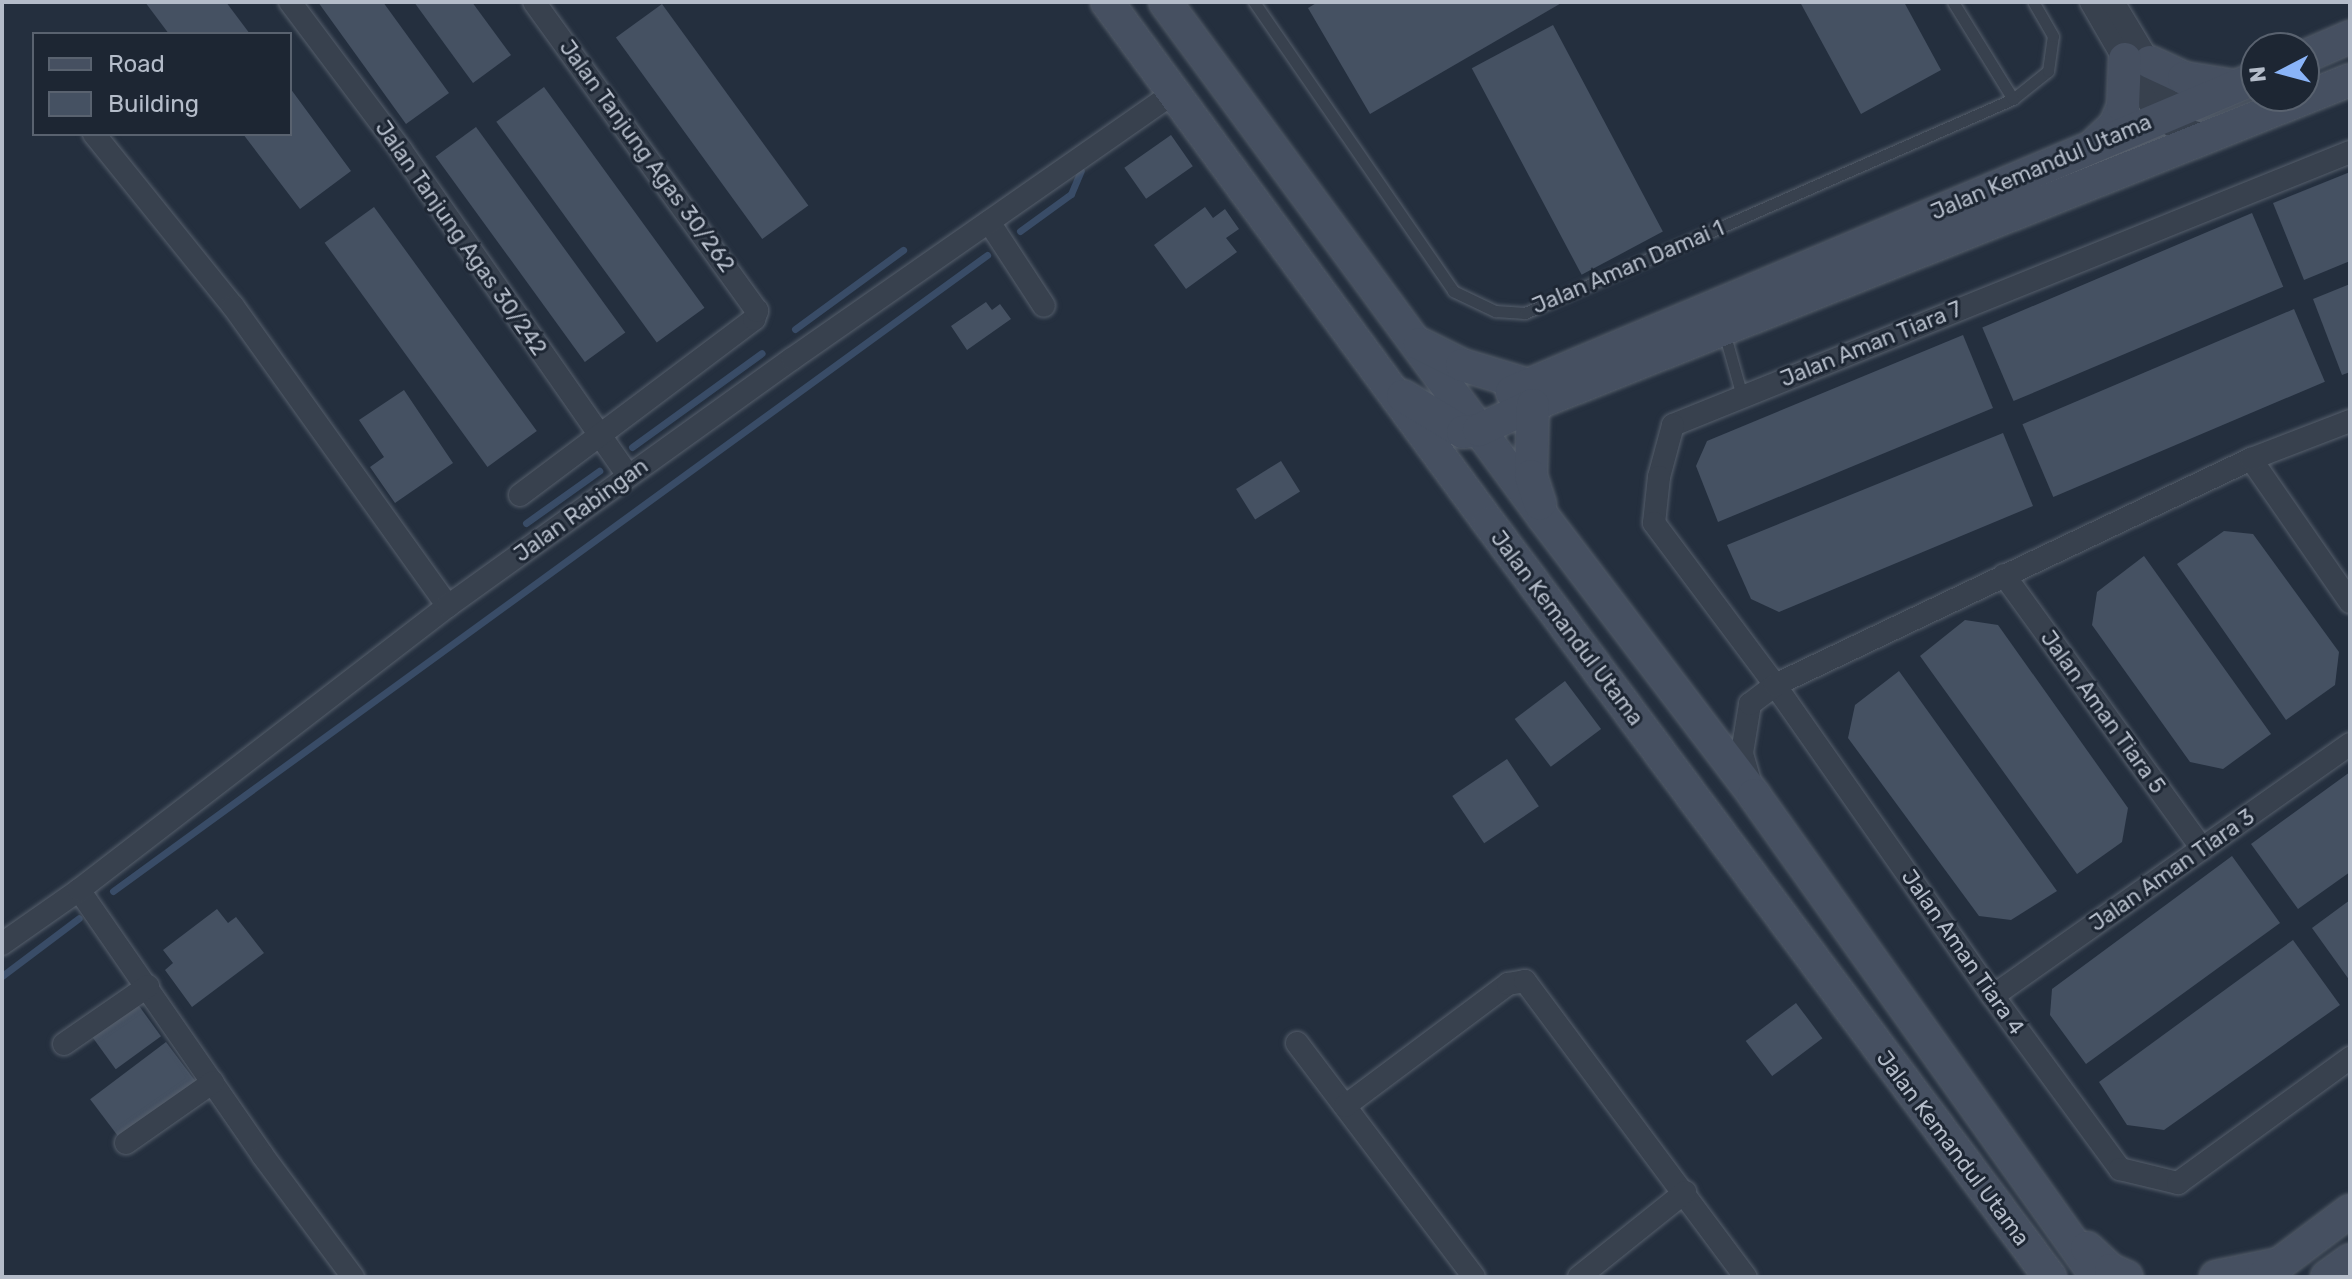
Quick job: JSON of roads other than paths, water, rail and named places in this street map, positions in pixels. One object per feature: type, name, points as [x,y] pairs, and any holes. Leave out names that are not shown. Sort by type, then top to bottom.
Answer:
[{"type":"street","name":"Jalan Tanjung Agas 30/242","points":[[290,2],[401,150],[628,476]]},
{"type":"street","name":"Jalan Tanjung Agas 30/262","points":[[534,2],[757,311],[754,319],[600,436]]},
{"type":"street","points":[[1107,2],[1489,523]]},
{"type":"street","name":"Jalan Kemandul Utama","points":[[1165,2],[1414,340],[1471,427],[1754,795],[2097,1277]]},
{"type":"street","points":[[2091,2],[2137,60],[2184,78],[2240,82]]},
{"type":"street","points":[[2113,2],[2137,60],[2170,118],[2213,136]]},
{"type":"street","points":[[2320,50],[2350,37]]},
{"type":"street","points":[[2094,145],[2115,125],[2137,60]]},
{"type":"street","name":"Jalan Kemandul Utama","points":[[1529,394],[1724,331],[2350,80]]},
{"type":"street","name":"Jalan Kemandul Utama","points":[[1471,427],[1529,394],[2094,145],[2170,118],[2240,85]]},
{"type":"street","name":"Jalan Rabingan","points":[[2,944],[79,890],[448,606],[1174,93]]},
{"type":"street","points":[[2149,161],[2170,118]]},
{"type":"street","points":[[96,136],[233,306],[448,606]]},
{"type":"street","name":"Jalan Aman Tiara 7","points":[[1775,685],[1654,523],[1659,477],[1673,425],[2350,152]]},
{"type":"street","points":[[989,222],[1044,306]]},
{"type":"street","points":[[1414,340],[1529,394],[1531,476],[1544,518]]},
{"type":"street","points":[[1390,387],[1471,427]]},
{"type":"street","points":[[1754,795],[1742,753],[1750,704],[1775,685],[2251,459],[2350,421]]},
{"type":"street","name":"Jalan Kemandul Utama","points":[[1471,427],[1489,523],[2050,1277]]},
{"type":"street","points":[[520,495],[600,436]]},
{"type":"street","points":[[2251,459],[2350,602]]},
{"type":"street","name":"Jalan Aman Tiara 5","points":[[2004,575],[2202,849]]},
{"type":"street","name":"Jalan Aman Tiara 4","points":[[1775,685],[1993,996],[2120,1169],[2178,1183],[2350,1058]]},
{"type":"street","name":"Jalan Aman Tiara 3","points":[[1993,996],[2350,744]]},
{"type":"street","points":[[79,890],[353,1277]]},
{"type":"street","points":[[1345,1106],[1508,984],[1525,981],[1746,1277]]},
{"type":"street","points":[[64,1044],[148,986]]},
{"type":"street","points":[[1297,1043],[1474,1277]]},
{"type":"street","points":[[126,1143],[213,1082]]},
{"type":"street","points":[[1579,1277],[1685,1192]]},
{"type":"street","points":[[2216,1277],[2271,1270],[2350,1211]]},
{"type":"street","points":[[2055,1219],[2111,1270],[2127,1277]]},
{"type":"street","points":[[2327,1277],[2350,1260]]},
{"type":"lane","name":"Jalan Aman Damai 1","points":[[1254,2],[1453,291],[1495,311],[1525,313],[2013,99],[2048,71],[2053,36],[2033,2]]},
{"type":"lane","points":[[1953,2],[2013,99]]},
{"type":"lane","points":[[1724,331],[1742,396]]},
{"type":"waterway","points":[[1020,231],[1071,194],[1081,171]]},
{"type":"waterway","points":[[795,329],[903,250]]},
{"type":"waterway","points":[[113,891],[987,255]]},
{"type":"waterway","points":[[632,447],[762,353]]},
{"type":"waterway","points":[[526,523],[599,471]]},
{"type":"waterway","points":[[2,976],[79,918]]}]
